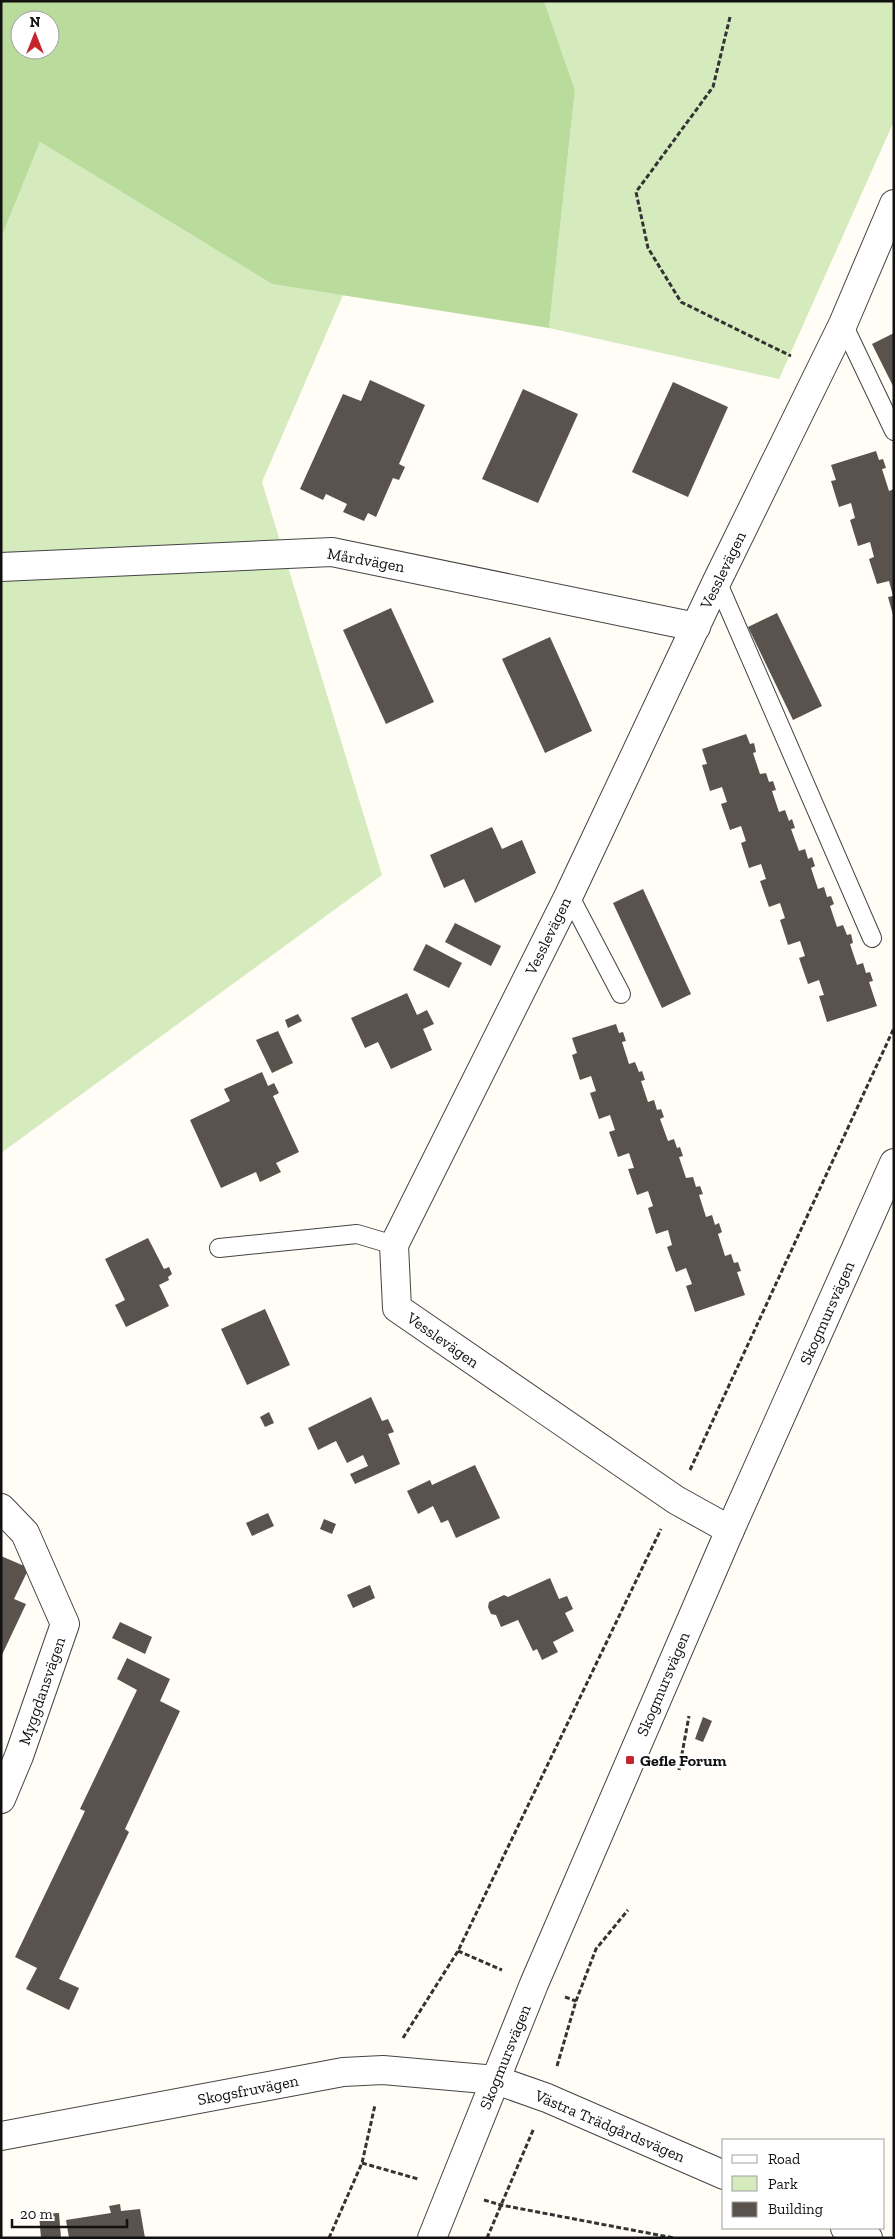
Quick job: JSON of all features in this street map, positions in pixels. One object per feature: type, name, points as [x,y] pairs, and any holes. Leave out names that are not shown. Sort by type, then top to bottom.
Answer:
[{"type":"street","name":"Vesslevägen","points":[[730,1530],[676,1500],[397,1308],[394,1245],[568,895],[717,581],[843,324],[894,204]]},
{"type":"street","name":"Mårdvägen","points":[[1,567],[332,552],[696,627]]},
{"type":"street","name":"Skogmursvägen","points":[[432,2238],[534,1984],[730,1530],[894,1162]]},
{"type":"street","name":"Myggdansvägen","points":[[1,1508],[25,1533],[65,1624],[19,1756],[1,1799]]},
{"type":"street","name":"Skogsfruvägen","points":[[2,2133],[343,2072],[383,2070],[496,2080]]},
{"type":"street","name":"Västra Trädgårdsvägen","points":[[496,2080],[547,2098],[722,2174]]},
{"type":"street","points":[[847,2229],[868,2238]]},
{"type":"lane","points":[[843,324],[894,431]]},
{"type":"lane","points":[[717,581],[872,938]]},
{"type":"lane","points":[[568,895],[621,994]]},
{"type":"lane","points":[[219,1248],[357,1234],[394,1245]]},
{"type":"path","points":[[730,17],[713,87],[636,192],[648,248],[681,302],[820,370]]},
{"type":"path","points":[[329,2238],[362,2163],[383,2070],[458,1951],[676,1500],[894,1028]]},
{"type":"path","points":[[501,2206],[674,2238]]},
{"type":"green space","points":[[1,1],[544,1],[575,90],[549,328],[272,284],[40,142],[1,238]]},
{"type":"green space","points":[[544,1],[894,1],[894,121],[779,379],[549,328],[575,90]]},
{"type":"green space","points":[[40,142],[272,284],[343,295],[262,482],[382,875],[1,1153],[1,238]]},
{"type":"building","points":[[894,333],[894,388],[872,344]]},
{"type":"building","points":[[370,380],[425,405],[399,464],[405,467],[399,480],[393,478],[376,517],[368,513],[364,521],[343,512],[347,504],[326,494],[323,500],[300,489],[343,394],[361,401]]},
{"type":"building","points":[[673,382],[728,407],[688,497],[632,472]]},
{"type":"building","points":[[523,389],[578,414],[538,503],[482,479]]},
{"type":"building","points":[[876,451],[879,460],[883,459],[886,468],[882,469],[889,491],[894,489],[893,615],[888,597],[893,596],[889,581],[877,584],[869,559],[874,557],[870,542],[858,546],[850,520],[855,518],[851,503],[839,507],[831,481],[836,480],[831,465]]},
{"type":"building","points":[[391,608],[434,702],[386,724],[343,630]]},
{"type":"building","points":[[777,613],[822,706],[793,720],[748,627]]},
{"type":"building","points":[[550,637],[592,731],[545,753],[502,659]]},
{"type":"building","points":[[746,734],[750,744],[754,743],[756,752],[753,753],[760,774],[766,773],[769,782],[773,781],[776,790],[772,791],[779,812],[785,810],[789,821],[792,819],[795,828],[791,829],[799,851],[805,849],[808,859],[812,857],[815,866],[811,868],[818,889],[824,887],[827,897],[831,896],[834,904],[830,906],[837,927],[843,925],[847,935],[851,934],[853,943],[850,944],[857,965],[863,963],[866,973],[870,972],[873,981],[869,982],[877,1006],[827,1022],[819,996],[824,995],[819,980],[808,984],[799,958],[805,956],[800,941],[788,945],[780,920],[785,918],[780,903],[769,907],[760,881],[766,879],[761,864],[749,868],[741,843],[746,841],[741,826],[730,830],[721,804],[727,802],[722,787],[710,791],[702,765],[707,764],[702,749]]},
{"type":"building","points":[[492,827],[502,849],[522,840],[536,873],[475,903],[464,879],[444,888],[430,855]]},
{"type":"building","points":[[643,889],[691,994],[662,1008],[613,903]]},
{"type":"building","points":[[455,923],[501,946],[491,966],[445,942]]},
{"type":"building","points":[[426,944],[462,963],[449,988],[413,970]]},
{"type":"building","points":[[407,993],[417,1015],[427,1010],[434,1024],[423,1029],[432,1050],[391,1069],[378,1042],[365,1048],[351,1018]]},
{"type":"building","points":[[298,1014],[302,1021],[288,1028],[285,1020]]},
{"type":"building","points":[[616,1024],[619,1033],[623,1032],[626,1041],[622,1042],[629,1064],[635,1062],[639,1072],[642,1071],[645,1080],[641,1081],[648,1102],[654,1100],[657,1110],[661,1109],[664,1117],[660,1119],[668,1141],[674,1139],[677,1148],[680,1147],[683,1156],[679,1157],[686,1178],[693,1177],[696,1187],[700,1186],[703,1194],[699,1195],[706,1217],[712,1215],[715,1225],[719,1223],[722,1232],[718,1234],[725,1256],[731,1254],[734,1263],[738,1262],[741,1271],[737,1272],[745,1295],[695,1312],[686,1286],[692,1284],[686,1268],[676,1272],[667,1247],[672,1245],[668,1230],[656,1234],[648,1208],[653,1206],[648,1191],[637,1195],[628,1169],[634,1168],[629,1153],[618,1157],[609,1132],[615,1130],[610,1115],[599,1119],[590,1093],[596,1091],[591,1076],[580,1080],[572,1055],[577,1053],[572,1038]]},
{"type":"building","points":[[278,1031],[293,1063],[272,1073],[256,1040]]},
{"type":"building","points":[[262,1072],[268,1086],[274,1083],[279,1093],[273,1096],[299,1152],[276,1163],[281,1172],[260,1182],[256,1172],[221,1188],[190,1120],[230,1101],[224,1089]]},
{"type":"building","points":[[148,1238],[164,1269],[169,1267],[172,1274],[168,1277],[169,1280],[159,1285],[169,1306],[126,1327],[115,1305],[125,1300],[105,1259]]},
{"type":"building","points":[[265,1309],[290,1365],[247,1385],[221,1329]]},
{"type":"building","points":[[371,1397],[382,1421],[388,1419],[394,1432],[388,1434],[400,1464],[355,1484],[350,1474],[368,1466],[363,1455],[347,1463],[336,1441],[318,1450],[308,1428]]},
{"type":"building","points":[[269,1412],[274,1423],[265,1427],[260,1417]]},
{"type":"building","points":[[475,1465],[500,1518],[456,1538],[448,1520],[441,1523],[433,1506],[418,1514],[407,1491],[430,1480],[432,1485]]},
{"type":"building","points":[[268,1513],[274,1526],[252,1536],[246,1523]]},
{"type":"building","points":[[324,1519],[336,1524],[332,1534],[320,1529]]},
{"type":"building","points":[[1,1556],[29,1568],[14,1599],[26,1604],[1,1657]]},
{"type":"building","points":[[550,1578],[559,1599],[567,1596],[573,1609],[565,1613],[574,1631],[553,1642],[558,1652],[542,1660],[537,1649],[533,1651],[518,1620],[501,1627],[496,1615],[491,1614],[488,1607],[489,1602],[504,1595],[508,1597]]},
{"type":"building","points":[[370,1585],[375,1598],[353,1608],[347,1595]]},
{"type":"building","points":[[120,1622],[152,1637],[145,1654],[112,1638]]},
{"type":"building","points":[[127,1658],[170,1679],[160,1701],[180,1711],[125,1829],[129,1832],[59,1979],[79,1988],[69,2010],[26,1989],[37,1968],[15,1957],[85,1811],[80,1809],[137,1690],[117,1679]]},
{"type":"building","points":[[703,1717],[712,1721],[703,1742],[695,1739]]},
{"type":"building","points":[[120,2204],[121,2211],[140,2209],[145,2238],[69,2238],[66,2220],[111,2213],[109,2206]]},
{"type":"building","points":[[59,2213],[61,2238],[41,2238],[39,2214]]},
{"type":"place","name":"Gefle Forum","points":[[630,1760]]}]
